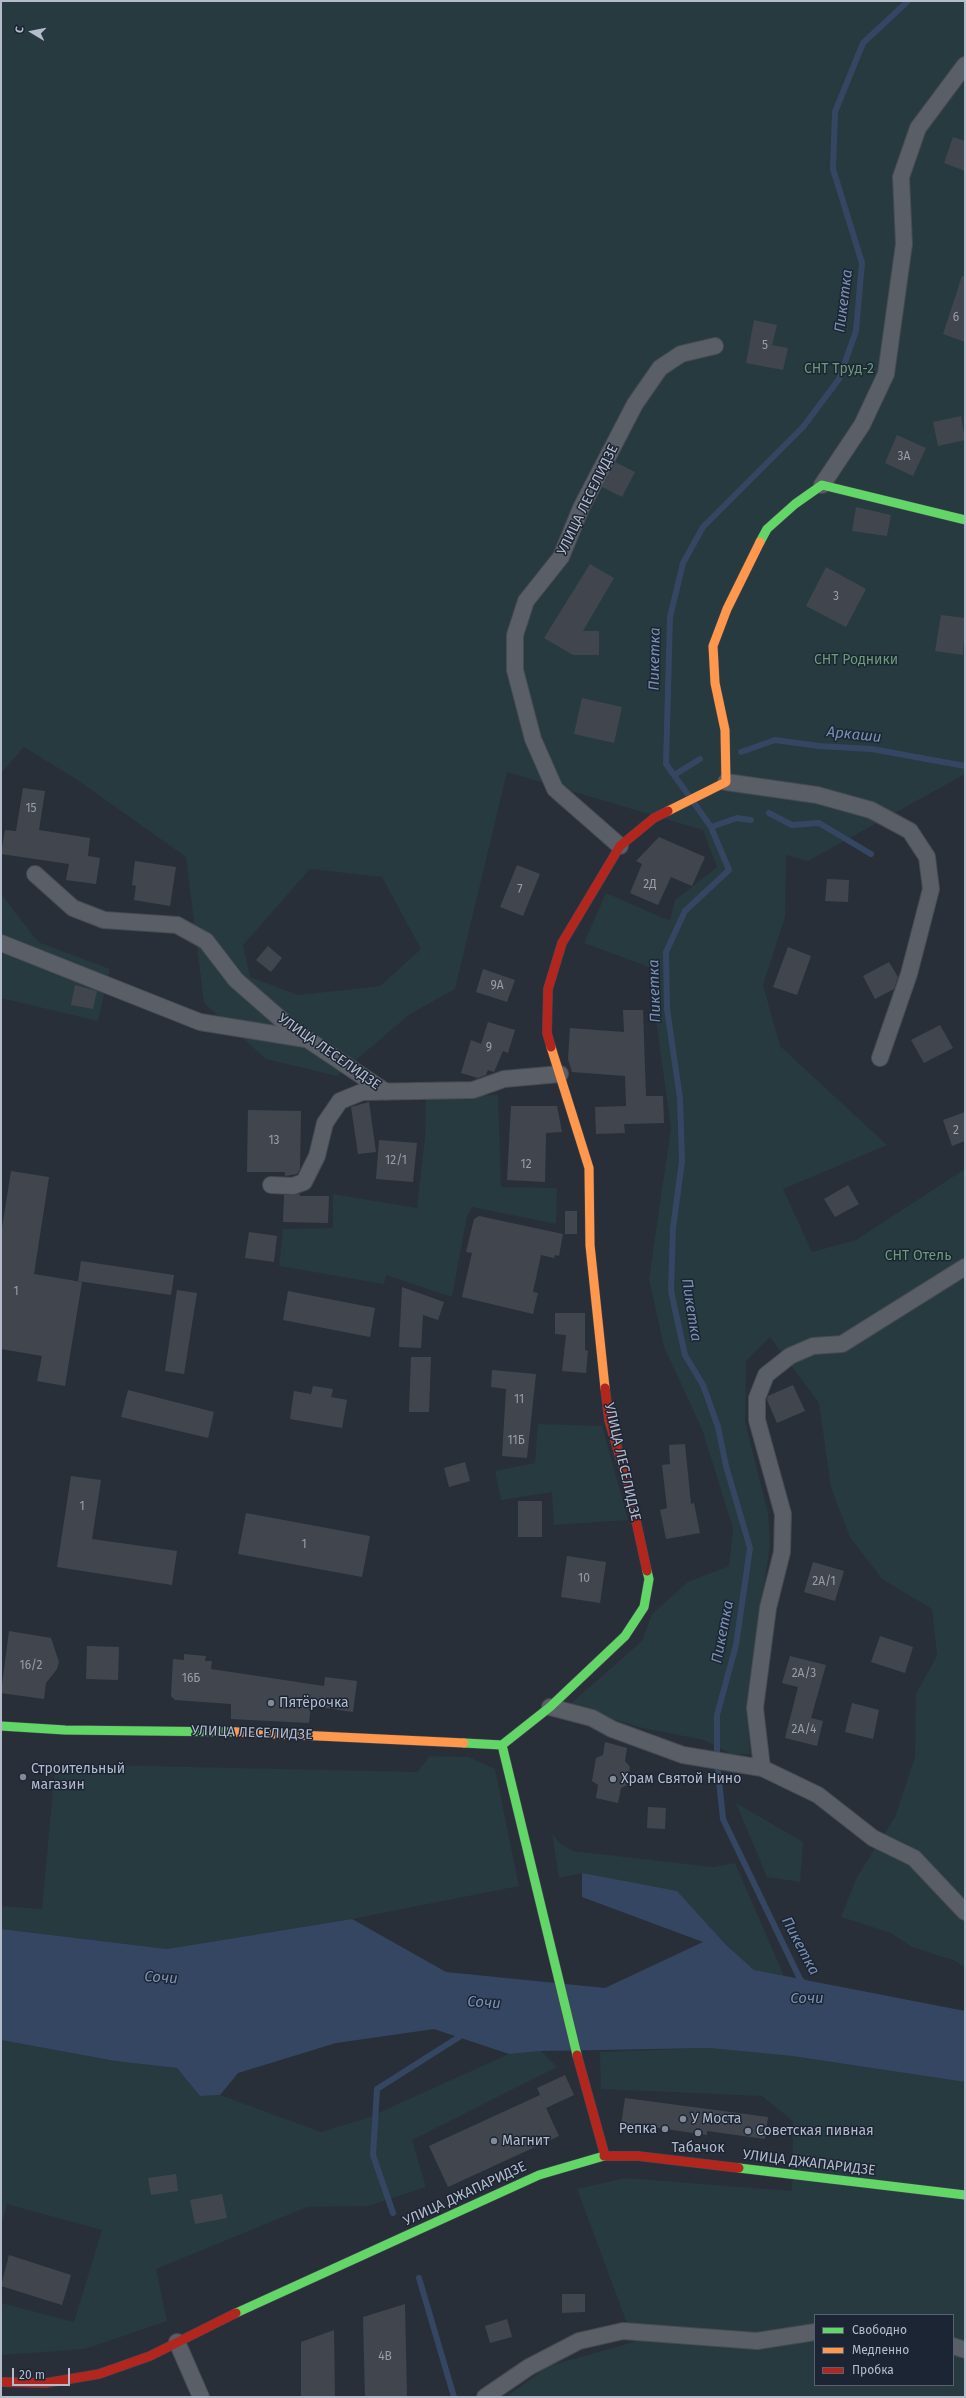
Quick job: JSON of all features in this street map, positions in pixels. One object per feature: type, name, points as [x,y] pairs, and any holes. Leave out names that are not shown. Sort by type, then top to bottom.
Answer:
[{"type":"street","points":[[880,1058],[909,974],[931,889],[927,857],[910,832],[871,810],[818,795],[726,782],[725,730],[716,683],[713,646],[727,609],[767,529],[795,504],[822,485],[862,425],[886,374],[904,244],[901,177],[918,128],[965,65]]},
{"type":"street","name":"УЛИЦА ЛЕСЕЛИДЗЕ","points":[[620,846],[555,789],[533,739],[515,670],[515,635],[526,601],[561,557],[581,508],[635,404],[660,368],[681,354],[715,346]]},
{"type":"street","points":[[822,485],[965,520]]},
{"type":"street","name":"УЛИЦА ЛЕСЕЛИДЗЕ","points":[[1,1726],[8,1728],[65,1730],[226,1731],[502,1745],[550,1707],[625,1636],[644,1607],[649,1579],[628,1484],[609,1420],[590,1245],[588,1168],[547,1033],[548,989],[562,943],[620,846],[654,818],[726,782]]},
{"type":"street","name":"УЛИЦА ЛЕСЕЛИДЗЕ","points":[[35,874],[73,908],[104,920],[178,925],[206,941],[236,980],[292,1029],[386,1092]]},
{"type":"street","points":[[1,943],[200,1022],[309,1040]]},
{"type":"street","name":"УЛИЦА ЛЕСЕЛИДЗЕ","points":[[271,1185],[293,1186],[304,1182],[317,1156],[324,1123],[340,1100],[362,1092],[473,1090],[504,1079],[560,1074]]},
{"type":"street","points":[[762,1768],[755,1708],[768,1608],[782,1552],[783,1514],[757,1420],[757,1398],[766,1375],[790,1356],[814,1346],[842,1344],[965,1267]]},
{"type":"street","points":[[550,1707],[592,1718],[612,1729],[683,1755],[762,1768],[818,1795],[873,1838],[914,1858],[965,1912]]},
{"type":"street","points":[[502,1745],[578,2058],[605,2156]]},
{"type":"street","name":"УЛИЦА ДЖАПАРИДЗЕ","points":[[1,2382],[46,2383],[99,2374],[150,2356],[256,2304],[538,2175],[605,2156],[638,2156],[965,2195]]},
{"type":"street","points":[[485,2397],[529,2367],[579,2341],[623,2331],[757,2341],[814,2332]]},
{"type":"street","points":[[177,2342],[201,2397]]},
{"type":"street","points":[[954,2346],[965,2350]]},
{"type":"green space","points":[[1,1],[965,1],[965,774],[808,861],[786,855],[785,917],[763,985],[780,1046],[887,1145],[783,1189],[812,1252],[856,1240],[965,1169],[965,1967],[953,1960],[912,1947],[891,1933],[841,1917],[857,1877],[895,1817],[915,1757],[916,1694],[937,1656],[932,1609],[882,1579],[850,1537],[831,1488],[819,1403],[770,1337],[746,1361],[745,1422],[768,1513],[770,1543],[747,1712],[750,1754],[731,1754],[704,1740],[643,1728],[568,1706],[642,1641],[652,1614],[688,1582],[729,1566],[733,1528],[702,1429],[664,1347],[649,1279],[671,1128],[652,991],[657,970],[584,943],[606,893],[670,921],[675,900],[717,867],[703,830],[507,772],[455,989],[410,1014],[337,1076],[266,1059],[204,1003],[186,857],[79,781],[24,747],[1,773]],"holes":[[[310,869],[382,877],[421,949],[380,986],[298,995],[250,977],[243,945]]]},
{"type":"green space","points":[[1,894],[38,942],[110,969],[98,1021],[1,998]]},
{"type":"green space","points":[[498,1095],[501,1187],[557,1188],[556,1224],[472,1207],[467,1216],[452,1297],[386,1275],[384,1284],[279,1266],[283,1229],[333,1228],[333,1194],[417,1208],[425,1136],[426,1097]]},
{"type":"green space","points":[[538,1424],[602,1426],[628,1520],[554,1525],[552,1492],[501,1500],[495,1471],[535,1463]]},
{"type":"green space","points":[[430,1756],[469,1757],[495,1769],[519,1886],[352,1919],[167,1949],[1,1929],[1,1906],[42,1909],[55,1768],[102,1765],[417,1772]]},
{"type":"green space","points":[[736,1803],[803,1842],[800,1882],[767,1877]]},
{"type":"green space","points":[[552,1834],[561,1844],[573,1851],[713,1867],[735,1863],[784,1976],[754,1970],[725,1944],[582,1873],[559,1878]]},
{"type":"green space","points":[[1,2040],[115,2061],[177,2068],[200,2096],[220,2095],[321,2132],[367,2118],[509,2054],[541,2051],[557,2067],[412,2140],[426,2187],[368,2206],[307,2207],[156,2269],[167,2321],[85,2349],[1,2355],[1,2303],[74,2322],[102,2230],[7,2204],[1,2227]]},
{"type":"green space","points":[[709,2048],[792,2056],[965,2082],[965,2397],[506,2397],[549,2366],[634,2342],[577,2189],[625,2178],[792,2191],[793,2121],[762,2096],[601,2089],[600,2052]]},
{"type":"water","name":"Сочи","points":[[582,1873],[677,1891],[725,1944],[754,1970],[965,2011],[965,2082],[792,2056],[709,2048],[541,2051],[509,2054],[434,2029],[336,2043],[238,2073],[220,2095],[200,2096],[177,2068],[115,2061],[1,2040],[1,1929],[167,1949],[352,1919],[446,1972],[605,1988],[703,1942],[582,1897]]},
{"type":"building","points":[[953,137],[965,141],[965,171],[944,163]]},
{"type":"building","points":[[962,276],[965,276],[965,342],[943,334]]},
{"type":"building","points":[[754,320],[777,325],[772,345],[788,348],[783,370],[746,363]]},
{"type":"building","points":[[961,416],[965,440],[938,446],[933,422]]},
{"type":"building","points":[[897,435],[926,448],[913,476],[885,463]]},
{"type":"building","points":[[615,462],[635,472],[622,497],[602,487]]},
{"type":"building","points":[[856,507],[891,515],[887,536],[852,531]]},
{"type":"building","points":[[590,564],[614,578],[583,631],[599,631],[599,655],[573,655],[544,638]]},
{"type":"building","points":[[826,567],[866,589],[846,627],[806,606]]},
{"type":"building","points":[[941,615],[965,618],[963,655],[935,651]]},
{"type":"building","points":[[582,698],[622,707],[614,743],[574,734]]},
{"type":"building","points":[[23,788],[45,791],[39,830],[90,838],[88,856],[100,858],[96,884],[66,880],[69,864],[1,854],[5,830],[16,831]]},
{"type":"building","points":[[659,837],[705,857],[692,886],[671,877],[658,905],[630,893],[642,864],[636,861]]},
{"type":"building","points":[[135,861],[176,867],[170,906],[134,900],[136,886],[132,885]]},
{"type":"building","points":[[517,865],[540,874],[523,916],[500,907]]},
{"type":"building","points":[[827,879],[849,880],[848,902],[825,901]]},
{"type":"building","points":[[268,946],[282,958],[271,972],[256,960]]},
{"type":"building","points":[[788,947],[811,956],[797,995],[773,987]]},
{"type":"building","points":[[889,962],[898,977],[894,989],[875,999],[863,976]]},
{"type":"building","points":[[483,969],[515,980],[507,1002],[476,992]]},
{"type":"building","points":[[75,985],[97,991],[93,1009],[71,1005]]},
{"type":"building","points":[[623,1010],[643,1010],[646,1096],[663,1096],[664,1123],[624,1124],[625,1133],[596,1134],[595,1107],[626,1106],[625,1076],[572,1072],[568,1059],[570,1028],[624,1032]]},
{"type":"building","points":[[488,1022],[515,1030],[508,1053],[503,1051],[494,1072],[488,1070],[486,1075],[478,1078],[461,1073],[471,1040],[481,1044]]},
{"type":"building","points":[[940,1025],[953,1048],[924,1063],[911,1040]]},
{"type":"building","points":[[369,1102],[376,1152],[358,1154],[351,1107]]},
{"type":"building","points":[[511,1106],[557,1106],[562,1132],[546,1133],[545,1182],[507,1180]]},
{"type":"building","points":[[248,1110],[301,1111],[300,1169],[297,1174],[285,1176],[285,1172],[247,1172]]},
{"type":"building","points":[[965,1112],[965,1141],[952,1146],[943,1120]]},
{"type":"building","points":[[379,1140],[417,1143],[413,1182],[376,1179]]},
{"type":"building","points":[[11,1171],[49,1177],[34,1274],[82,1282],[65,1386],[37,1381],[42,1356],[1,1349],[1,1234]]},
{"type":"building","points":[[848,1185],[859,1204],[835,1217],[824,1199]]},
{"type":"building","points":[[300,1194],[300,1196],[329,1196],[328,1223],[283,1222],[284,1195]]},
{"type":"building","points":[[565,1211],[577,1211],[577,1234],[565,1234]]},
{"type":"building","points":[[479,1216],[563,1234],[559,1256],[555,1255],[554,1258],[541,1255],[533,1292],[538,1293],[533,1314],[462,1297],[472,1253],[466,1252],[474,1219]]},
{"type":"building","points":[[249,1232],[277,1236],[274,1262],[245,1258]]},
{"type":"building","points":[[81,1261],[174,1275],[171,1295],[78,1281]]},
{"type":"building","points":[[402,1287],[444,1302],[438,1320],[423,1315],[421,1348],[399,1347]]},
{"type":"building","points":[[177,1290],[197,1293],[184,1374],[165,1371]]},
{"type":"building","points":[[288,1291],[375,1308],[370,1337],[283,1320]]},
{"type":"building","points":[[555,1313],[585,1313],[585,1350],[588,1351],[586,1373],[562,1371],[566,1335],[555,1334]]},
{"type":"building","points":[[411,1357],[431,1357],[429,1412],[409,1412]]},
{"type":"building","points":[[492,1370],[536,1374],[527,1458],[502,1456],[506,1389],[491,1387]]},
{"type":"building","points":[[793,1385],[805,1411],[777,1423],[767,1400],[768,1396]]},
{"type":"building","points":[[313,1386],[333,1389],[331,1397],[347,1400],[342,1428],[290,1419],[294,1391],[311,1394]]},
{"type":"building","points":[[128,1390],[214,1412],[208,1438],[121,1417]]},
{"type":"building","points":[[685,1444],[691,1504],[694,1503],[700,1533],[666,1539],[660,1510],[667,1508],[662,1465],[670,1464],[669,1445]]},
{"type":"building","points":[[465,1462],[470,1481],[449,1487],[444,1468]]},
{"type":"building","points":[[71,1476],[101,1480],[92,1539],[177,1551],[172,1585],[57,1567]]},
{"type":"building","points":[[518,1501],[542,1501],[542,1537],[518,1537]]},
{"type":"building","points":[[246,1513],[370,1536],[362,1577],[238,1554]]},
{"type":"building","points":[[567,1556],[606,1562],[600,1603],[561,1597]]},
{"type":"building","points":[[813,1562],[844,1571],[835,1601],[804,1592]]},
{"type":"building","points":[[9,1631],[51,1638],[59,1662],[57,1669],[46,1683],[44,1699],[1,1693]]},
{"type":"building","points":[[880,1636],[913,1647],[905,1673],[871,1662]]},
{"type":"building","points":[[87,1646],[119,1647],[118,1680],[86,1679]]},
{"type":"building","points":[[184,1654],[206,1656],[205,1661],[212,1661],[211,1669],[324,1686],[325,1677],[357,1681],[353,1712],[311,1706],[309,1723],[231,1719],[231,1704],[175,1700],[171,1696],[173,1659],[184,1660]]},
{"type":"building","points":[[790,1656],[826,1665],[811,1718],[823,1721],[817,1746],[785,1738],[798,1687],[782,1683]]},
{"type":"building","points":[[852,1703],[879,1710],[873,1739],[845,1732]]},
{"type":"building","points":[[605,1742],[627,1748],[625,1761],[630,1767],[627,1785],[621,1788],[618,1803],[596,1798],[598,1785],[592,1781],[596,1758],[603,1755]]},
{"type":"building","points":[[648,1807],[666,1808],[665,1829],[647,1828]]},
{"type":"building","points":[[565,2075],[574,2095],[546,2108],[537,2088]]},
{"type":"building","name":"Магнит","points":[[540,2095],[559,2136],[448,2187],[429,2146]]},
{"type":"building","points":[[625,2098],[768,2117],[765,2139],[707,2131],[707,2135],[638,2125],[638,2128],[621,2125]]},
{"type":"building","points":[[176,2174],[178,2191],[151,2195],[148,2178]]},
{"type":"building","points":[[222,2194],[227,2218],[195,2224],[190,2200]]},
{"type":"building","points":[[9,2255],[71,2275],[62,2305],[1,2286]]},
{"type":"building","points":[[562,2294],[585,2294],[585,2312],[562,2313]]},
{"type":"building","points":[[405,2304],[407,2397],[365,2397],[363,2317]]},
{"type":"building","points":[[507,2319],[512,2337],[490,2343],[485,2326]]},
{"type":"building","points":[[334,2330],[335,2397],[301,2397],[301,2342]]},
{"type":"waterway","name":"Пикетка","points":[[689,796],[666,764],[670,617],[683,563],[703,527],[803,427],[839,379],[856,331],[862,263],[833,169],[835,112],[863,43],[908,1]]},
{"type":"waterway","name":"Аркаши","points":[[741,752],[775,740],[819,746],[872,749],[965,766]]},
{"type":"waterway","points":[[674,775],[700,759]]},
{"type":"waterway","name":"Пикетка","points":[[694,803],[711,827],[729,870],[685,911],[666,952],[667,1009],[680,1098],[682,1161],[673,1228],[671,1291],[685,1355],[703,1385],[718,1427],[726,1466],[750,1548],[736,1645],[717,1715],[717,1761],[723,1819],[800,1979],[806,1985]]},
{"type":"waterway","points":[[769,813],[792,825],[819,823],[871,854]]},
{"type":"waterway","points":[[711,827],[737,818],[751,820]]},
{"type":"waterway","points":[[393,2213],[373,2155],[377,2089],[459,2037]]},
{"type":"waterway","points":[[419,2278],[454,2397]]},
{"type":"traffic: fast","points":[[760,542],[767,529],[795,504],[822,485],[965,520]]},
{"type":"traffic: fast","points":[[502,1745],[550,1707],[625,1636],[644,1607],[649,1579],[647,1571]]},
{"type":"traffic: fast","points":[[1,1726],[65,1730],[236,1732]]},
{"type":"traffic: fast","points":[[464,1743],[502,1745],[577,2055]]},
{"type":"traffic: fast","points":[[236,2313],[539,2175],[604,2156]]},
{"type":"traffic: fast","points":[[739,2168],[965,2195]]},
{"type":"traffic: slow","points":[[668,811],[726,782],[725,730],[715,683],[713,646],[727,609],[760,542]]},
{"type":"traffic: slow","points":[[551,1047],[589,1168],[590,1245],[605,1388]]},
{"type":"traffic: slow","points":[[236,1732],[464,1743]]},
{"type":"traffic: jam","points":[[551,1047],[547,1033],[548,989],[562,943],[620,846],[654,818],[668,811]]},
{"type":"traffic: jam","points":[[605,1388],[609,1420],[628,1484],[647,1571]]},
{"type":"traffic: jam","points":[[577,2055],[605,2156]]},
{"type":"traffic: jam","points":[[604,2156],[638,2156],[739,2168]]},
{"type":"traffic: jam","points":[[1,2382],[46,2383],[99,2374],[150,2356],[236,2313]]},
{"type":"place","name":"Пятёрочка","points":[[271,1703]]},
{"type":"place","name":"Строительный магазин","points":[[23,1777]]},
{"type":"place","name":"Храм Святой Нино","points":[[613,1779]]},
{"type":"place","name":"У Моста","points":[[683,2119]]},
{"type":"place","name":"Репка","points":[[665,2129]]},
{"type":"place","name":"Советская пивная","points":[[748,2131]]},
{"type":"place","name":"Табачок","points":[[698,2133]]},
{"type":"place","name":"Магнит","points":[[494,2141]]},
{"type":"park label","name":"СНТ Труд-2","points":[[839,369]]},
{"type":"park label","name":"СНТ Родники","points":[[856,660]]},
{"type":"park label","name":"СНТ Отель","points":[[918,1256]]}]
